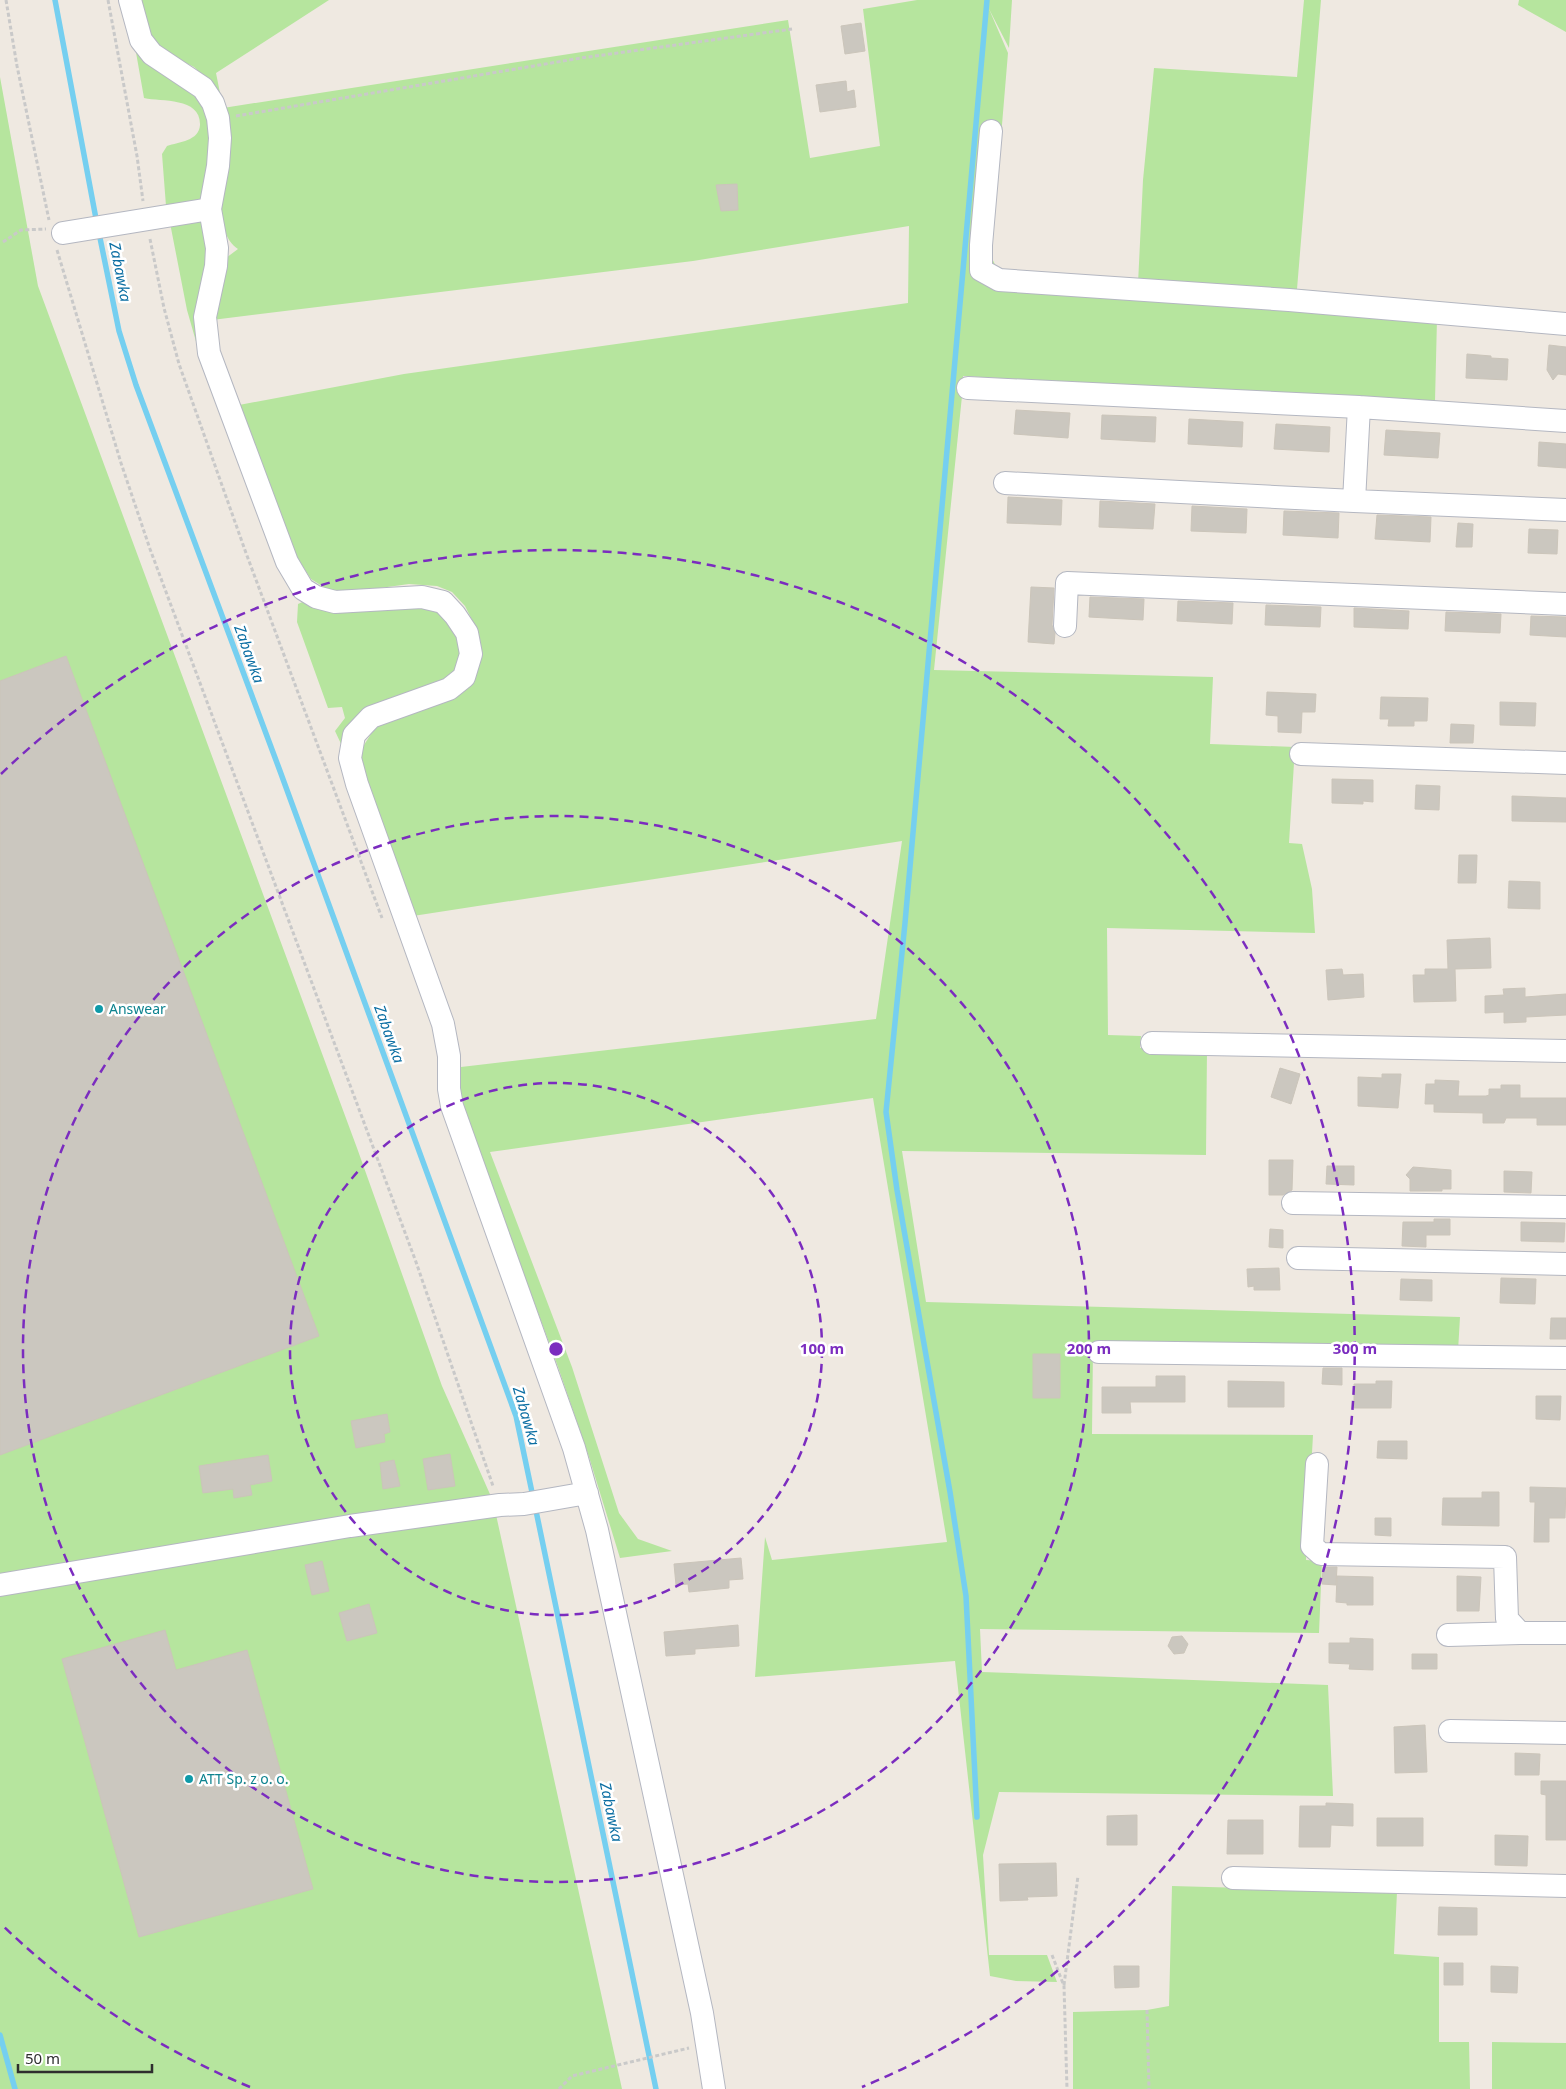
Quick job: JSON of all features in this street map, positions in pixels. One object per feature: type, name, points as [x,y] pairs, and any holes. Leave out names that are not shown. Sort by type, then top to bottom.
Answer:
[{"type":"street","points":[[130,0],[141,40],[152,54],[202,88],[213,103],[220,138],[218,166],[210,209],[217,248],[216,266],[205,317],[209,353],[287,562],[303,589],[316,597],[335,602],[422,597],[443,602],[455,615],[467,633],[471,654],[464,677],[449,689],[371,717],[354,735],[350,758],[356,784],[443,1024],[449,1056],[449,1089],[452,1106],[571,1439],[598,1530],[702,2013],[714,2089]]},
{"type":"street","points":[[991,131],[981,245],[981,270],[999,280],[1289,300],[1566,324]]},
{"type":"street","points":[[57,236],[142,219],[210,209]]},
{"type":"street","points":[[968,388],[1359,407],[1566,421]]},
{"type":"street","points":[[1354,501],[1359,407]]},
{"type":"street","points":[[1006,483],[1566,510]]},
{"type":"street","points":[[1065,626],[1067,583],[1566,604]]},
{"type":"street","points":[[1301,754],[1566,763]]},
{"type":"street","points":[[1152,1043],[1566,1051]]},
{"type":"street","points":[[1294,1203],[1566,1207]]},
{"type":"street","points":[[1298,1258],[1566,1264]]},
{"type":"street","points":[[1099,1352],[1566,1358]]},
{"type":"street","points":[[1317,1464],[1312,1546],[1321,1554],[1506,1557],[1507,1619],[1520,1632]]},
{"type":"street","points":[[0,1585],[350,1526],[500,1505],[524,1504],[587,1493]]},
{"type":"street","points":[[1448,1634],[1566,1633]]},
{"type":"street","points":[[1450,1731],[1566,1733]]},
{"type":"street","points":[[1233,1878],[1566,1886]]},
{"type":"path","points":[[6,0],[17,66],[57,236],[118,454],[150,549],[416,1262],[500,1505]]},
{"type":"path","points":[[108,0],[137,156],[142,219],[179,364],[339,806],[383,920]]},
{"type":"path","points":[[218,122],[239,115],[581,58],[792,29]]},
{"type":"path","points":[[3,242],[21,230],[57,236]]},
{"type":"path","points":[[1067,2089],[1064,1986],[1078,1876]]},
{"type":"path","points":[[1052,1955],[1064,1986]]},
{"type":"path","points":[[1147,2010],[1149,2089]]},
{"type":"path","points":[[559,2089],[572,2076],[668,2052]]},
{"type":"green space","points":[[138,0],[329,0],[216,73],[223,108],[788,20],[810,158],[880,146],[863,9],[917,0],[1012,0],[1009,48],[989,9],[1008,53],[991,256],[998,271],[1138,284],[1143,180],[1154,68],[1297,77],[1304,0],[1321,0],[1297,289],[1566,316],[1437,319],[1435,401],[963,376],[934,670],[1213,677],[1210,744],[1295,747],[1289,843],[1302,844],[1312,889],[1315,933],[1107,928],[1108,1035],[1141,1036],[1140,1048],[1207,1049],[1206,1155],[902,1151],[926,1302],[1460,1317],[1458,1351],[1093,1349],[1092,1434],[1313,1435],[1306,1560],[1322,1561],[1319,1633],[980,1629],[982,1672],[1328,1685],[1333,1796],[999,1792],[983,1855],[989,1955],[1047,1955],[1057,1982],[1016,1981],[990,1976],[955,1661],[755,1677],[765,1537],[772,1560],[947,1542],[873,1098],[490,1152],[572,1367],[619,1513],[638,1539],[672,1551],[620,1558],[589,1457],[558,1367],[463,1109],[459,1085],[461,1067],[876,1019],[902,841],[413,916],[365,784],[360,755],[376,726],[455,694],[476,628],[465,606],[452,592],[437,586],[409,584],[373,589],[330,591],[311,579],[294,553],[239,405],[404,374],[908,303],[909,226],[693,261],[212,320],[226,258],[238,249],[230,242],[224,228],[221,213],[212,84],[194,67],[162,51],[150,33]]},
{"type":"green space","points":[[1519,0],[1566,0],[1566,32],[1518,5]]},
{"type":"green space","points":[[134,41],[180,78],[213,114],[205,193],[199,201],[166,206],[162,154],[167,146],[188,140],[196,134],[200,125],[199,116],[187,105],[179,102],[144,98]]},
{"type":"green space","points":[[0,77],[38,286],[357,1148],[442,1386],[493,1501],[622,2089],[0,2089]]},
{"type":"green space","points":[[200,219],[213,257],[199,352],[187,310],[170,223]]},
{"type":"green space","points":[[307,600],[438,606],[464,650],[456,677],[342,746],[335,731],[345,718],[342,707],[328,708],[297,622],[298,604]]},
{"type":"green space","points":[[1172,1886],[1397,1892],[1394,1954],[1439,1957],[1439,2042],[1469,2042],[1470,2089],[1073,2089],[1073,2012],[1147,2010],[1169,2006]]},
{"type":"green space","points":[[1492,2042],[1566,2043],[1566,2089],[1492,2089]]},
{"type":"building","points":[[861,23],[865,51],[845,54],[841,26]]},
{"type":"building","points":[[846,81],[847,92],[854,90],[856,107],[820,112],[816,85]]},
{"type":"building","points":[[737,184],[738,210],[721,211],[716,185]]},
{"type":"building","points":[[1549,345],[1566,347],[1566,375],[1558,374],[1553,380],[1547,370]]},
{"type":"building","points":[[1467,354],[1508,359],[1507,380],[1466,378]]},
{"type":"building","points":[[1016,410],[1070,413],[1068,438],[1014,434]]},
{"type":"building","points":[[1102,415],[1156,417],[1155,442],[1101,439]]},
{"type":"building","points":[[1189,419],[1243,422],[1242,447],[1188,444]]},
{"type":"building","points":[[1276,424],[1330,427],[1329,452],[1274,449]]},
{"type":"building","points":[[1386,430],[1440,433],[1438,458],[1384,455]]},
{"type":"building","points":[[1539,442],[1566,444],[1566,468],[1538,466]]},
{"type":"building","points":[[1008,497],[1062,500],[1061,525],[1007,523]]},
{"type":"building","points":[[1100,501],[1155,504],[1153,529],[1099,527]]},
{"type":"building","points":[[1192,506],[1247,509],[1246,533],[1191,531]]},
{"type":"building","points":[[1284,511],[1339,513],[1338,538],[1283,535]]},
{"type":"building","points":[[1377,515],[1431,517],[1430,542],[1375,539]]},
{"type":"building","points":[[1458,523],[1473,524],[1472,547],[1456,547]]},
{"type":"building","points":[[1529,529],[1558,530],[1557,554],[1528,553]]},
{"type":"building","points":[[1031,587],[1054,588],[1052,625],[1055,633],[1054,644],[1028,642]]},
{"type":"building","points":[[1090,597],[1144,599],[1143,620],[1089,617]]},
{"type":"building","points":[[1178,601],[1233,603],[1232,624],[1177,621]]},
{"type":"building","points":[[1266,605],[1321,607],[1320,627],[1265,625]]},
{"type":"building","points":[[1354,608],[1409,611],[1408,629],[1354,627]]},
{"type":"building","points":[[1446,612],[1501,614],[1500,633],[1445,631]]},
{"type":"building","points":[[1531,616],[1566,617],[1566,637],[1530,635]]},
{"type":"building","name":"Answear","points":[[66,656],[319,1336],[0,1455],[0,681]]},
{"type":"building","points":[[1267,692],[1316,694],[1315,712],[1302,712],[1301,733],[1278,732],[1278,716],[1266,715]]},
{"type":"building","points":[[1381,697],[1428,698],[1427,721],[1414,721],[1414,726],[1388,726],[1389,719],[1380,719]]},
{"type":"building","points":[[1500,702],[1536,703],[1535,726],[1500,725]]},
{"type":"building","points":[[1451,724],[1474,725],[1473,743],[1450,743]]},
{"type":"building","points":[[1332,779],[1373,780],[1373,802],[1363,801],[1363,804],[1332,803]]},
{"type":"building","points":[[1416,785],[1440,786],[1439,810],[1415,809]]},
{"type":"building","points":[[1512,796],[1566,798],[1566,822],[1512,821]]},
{"type":"building","points":[[1459,855],[1477,855],[1476,883],[1458,883]]},
{"type":"building","points":[[1509,881],[1540,882],[1540,909],[1508,908]]},
{"type":"building","points":[[1490,938],[1491,968],[1455,969],[1456,1001],[1414,1002],[1413,975],[1425,975],[1425,969],[1448,969],[1447,940]]},
{"type":"building","points":[[1342,969],[1343,975],[1363,974],[1364,997],[1328,1000],[1326,970]]},
{"type":"building","points":[[1525,988],[1525,997],[1566,994],[1566,1015],[1526,1017],[1526,1022],[1504,1023],[1504,1012],[1485,1013],[1485,996],[1504,995],[1503,989]]},
{"type":"building","points":[[1280,1068],[1300,1074],[1291,1104],[1271,1097]]},
{"type":"building","points":[[1382,1074],[1401,1074],[1398,1108],[1358,1106],[1358,1077],[1382,1078]]},
{"type":"building","points":[[1435,1080],[1459,1081],[1458,1096],[1486,1096],[1489,1095],[1489,1089],[1501,1089],[1501,1085],[1520,1085],[1520,1098],[1566,1098],[1566,1125],[1537,1125],[1537,1118],[1506,1118],[1504,1123],[1483,1123],[1483,1113],[1434,1112],[1434,1104],[1425,1104],[1426,1084],[1435,1084]]},
{"type":"building","points":[[1269,1160],[1293,1160],[1292,1190],[1283,1195],[1269,1195]]},
{"type":"building","points":[[1327,1166],[1354,1166],[1354,1185],[1326,1184]]},
{"type":"building","points":[[1413,1167],[1451,1170],[1451,1189],[1442,1189],[1442,1191],[1410,1191],[1410,1179],[1406,1175]]},
{"type":"building","points":[[1504,1171],[1532,1172],[1531,1193],[1504,1192]]},
{"type":"building","points":[[1434,1219],[1450,1219],[1450,1235],[1426,1235],[1426,1247],[1402,1246],[1403,1222],[1434,1222]]},
{"type":"building","points":[[1521,1222],[1565,1223],[1564,1242],[1521,1241]]},
{"type":"building","points":[[1270,1229],[1283,1230],[1283,1248],[1269,1247]]},
{"type":"building","points":[[1279,1268],[1280,1290],[1254,1290],[1254,1286],[1248,1287],[1247,1269]]},
{"type":"building","points":[[1501,1278],[1536,1279],[1535,1304],[1500,1303]]},
{"type":"building","points":[[1401,1279],[1432,1280],[1432,1301],[1400,1300]]},
{"type":"building","points":[[1551,1318],[1566,1318],[1566,1339],[1550,1339]]},
{"type":"building","points":[[1033,1354],[1060,1354],[1060,1398],[1033,1398]]},
{"type":"building","points":[[1323,1368],[1342,1368],[1342,1385],[1322,1384]]},
{"type":"building","points":[[1156,1376],[1185,1376],[1185,1402],[1130,1402],[1131,1413],[1102,1413],[1102,1387],[1156,1387]]},
{"type":"building","points":[[1228,1381],[1284,1382],[1284,1407],[1228,1407]]},
{"type":"building","points":[[1376,1381],[1392,1381],[1391,1408],[1354,1408],[1354,1384],[1376,1384]]},
{"type":"building","points":[[1536,1396],[1561,1396],[1560,1420],[1536,1419]]},
{"type":"building","points":[[387,1414],[390,1432],[384,1434],[385,1442],[356,1448],[351,1421]]},
{"type":"building","points":[[1378,1441],[1407,1441],[1407,1459],[1377,1458]]},
{"type":"building","points":[[450,1454],[455,1486],[428,1490],[423,1459]]},
{"type":"building","points":[[268,1455],[272,1481],[250,1485],[252,1495],[234,1498],[233,1489],[203,1493],[199,1466]]},
{"type":"building","points":[[394,1460],[400,1486],[383,1489],[380,1463]]},
{"type":"building","points":[[1530,1487],[1566,1488],[1565,1518],[1549,1518],[1549,1542],[1534,1542],[1535,1502],[1530,1502]]},
{"type":"building","points":[[1482,1492],[1499,1492],[1499,1526],[1442,1525],[1443,1498],[1482,1498]]},
{"type":"building","points":[[1375,1518],[1391,1518],[1391,1536],[1375,1535]]},
{"type":"building","points":[[741,1558],[743,1579],[729,1580],[729,1588],[689,1592],[688,1584],[676,1585],[674,1564]]},
{"type":"building","points":[[322,1561],[329,1591],[312,1595],[305,1565]]},
{"type":"building","points":[[1323,1567],[1337,1567],[1336,1585],[1322,1584]]},
{"type":"building","points":[[1337,1576],[1373,1577],[1373,1605],[1347,1605],[1347,1603],[1336,1602]]},
{"type":"building","points":[[1457,1576],[1481,1577],[1479,1611],[1457,1611]]},
{"type":"building","points":[[369,1604],[377,1633],[347,1641],[339,1613]]},
{"type":"building","points":[[738,1625],[739,1646],[695,1649],[695,1654],[666,1656],[664,1632]]},
{"type":"building","name":"ATT Sp. z o. o.","points":[[165,1630],[176,1670],[247,1650],[313,1889],[139,1937],[62,1659]]},
{"type":"building","points":[[1182,1636],[1188,1644],[1184,1653],[1174,1654],[1168,1646],[1172,1637]]},
{"type":"building","points":[[1350,1638],[1373,1639],[1373,1670],[1349,1669],[1350,1664],[1329,1663],[1329,1643],[1350,1643]]},
{"type":"building","points":[[1412,1654],[1437,1654],[1437,1669],[1412,1669]]},
{"type":"building","points":[[1425,1725],[1427,1772],[1395,1773],[1394,1727]]},
{"type":"building","points":[[1515,1753],[1540,1754],[1539,1775],[1515,1775]]},
{"type":"building","points":[[1541,1781],[1566,1781],[1566,1840],[1546,1840],[1546,1795],[1541,1794]]},
{"type":"building","points":[[1326,1803],[1353,1804],[1353,1826],[1331,1825],[1330,1847],[1299,1847],[1300,1806],[1326,1806]]},
{"type":"building","points":[[1137,1815],[1137,1845],[1107,1845],[1107,1816]]},
{"type":"building","points":[[1377,1818],[1423,1818],[1423,1846],[1377,1846]]},
{"type":"building","points":[[1228,1820],[1263,1820],[1263,1854],[1227,1854]]},
{"type":"building","points":[[1495,1835],[1528,1836],[1527,1866],[1495,1865]]},
{"type":"building","points":[[1056,1863],[1057,1896],[1027,1897],[1028,1900],[1000,1901],[999,1864]]},
{"type":"building","points":[[1439,1907],[1477,1908],[1477,1935],[1438,1935]]},
{"type":"building","points":[[1444,1963],[1463,1963],[1463,1985],[1444,1985]]},
{"type":"building","points":[[1114,1966],[1139,1966],[1139,1987],[1115,1988]]},
{"type":"building","points":[[1491,1966],[1518,1967],[1517,1993],[1491,1992]]},
{"type":"waterway","name":"Zabawka","points":[[55,0],[97,224]]},
{"type":"waterway","points":[[977,1817],[966,1596],[950,1492],[897,1190],[886,1112],[905,923],[987,0]]},
{"type":"waterway","name":"Zabawka","points":[[99,233],[119,331],[136,385],[280,771],[516,1416],[533,1497]]},
{"type":"waterway","name":"Zabawka","points":[[535,1506],[656,2089]]},
{"type":"waterway","points":[[0,2035],[15,2089]]},
{"type":"place","name":"Answear","points":[[99,1009]]},
{"type":"place","name":"ATT Sp. z o. o.","points":[[189,1779]]}]
